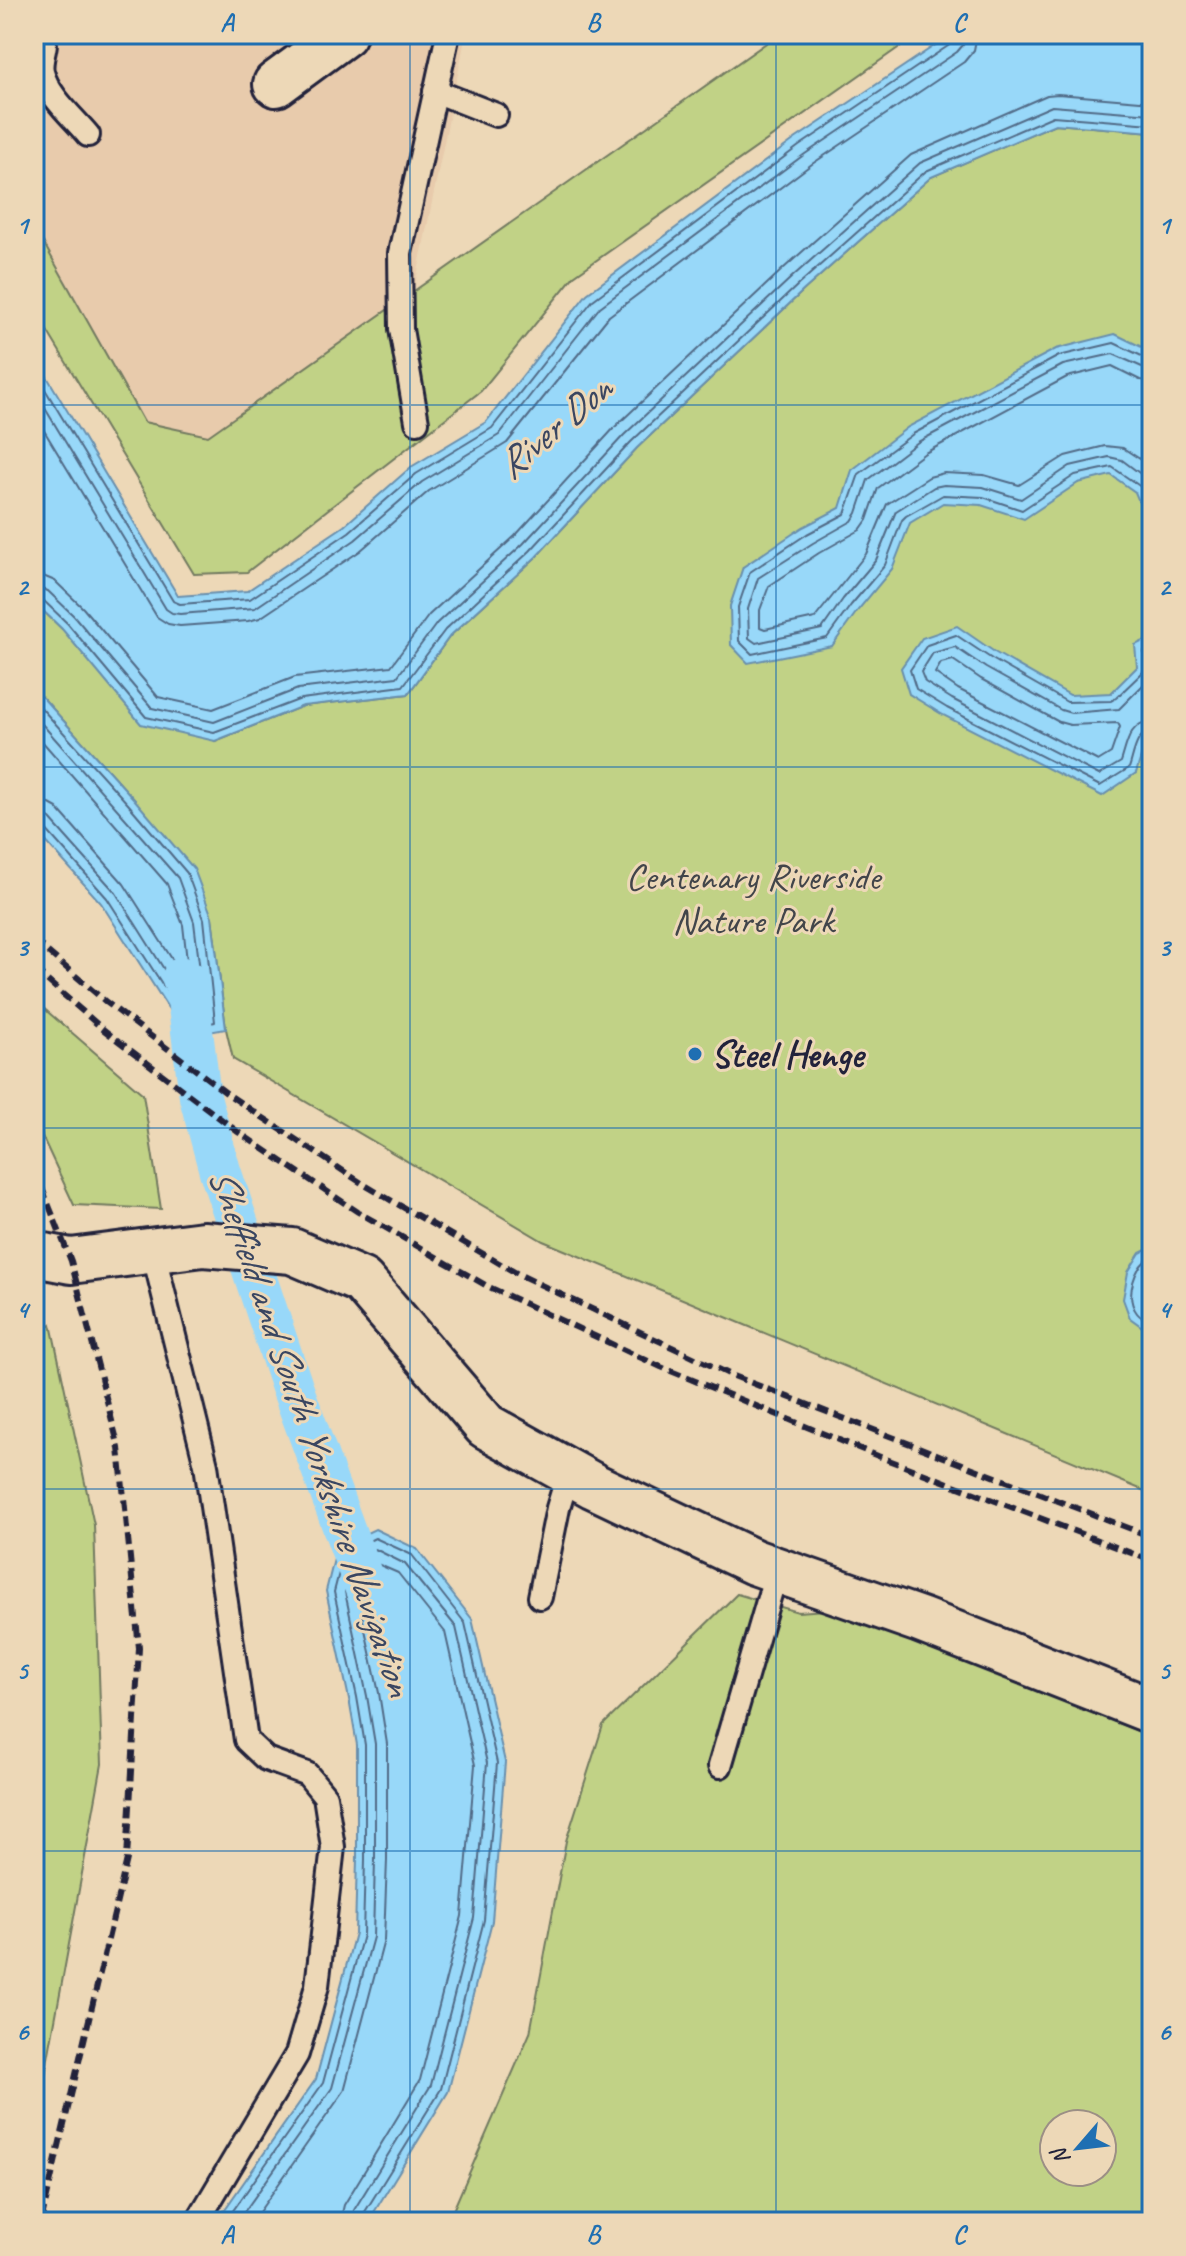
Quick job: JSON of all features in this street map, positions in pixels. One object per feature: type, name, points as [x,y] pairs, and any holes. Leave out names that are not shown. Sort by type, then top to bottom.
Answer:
[{"type":"street","points":[[276,84],[344,34]]},
{"type":"street","points":[[34,1254],[71,1261],[203,1244],[292,1251],[362,1281],[486,1426],[569,1472],[754,1562],[920,1620],[1152,1711]]},
{"type":"lane","points":[[44,34],[46,42],[42,71],[50,89],[88,135]]},
{"type":"lane","points":[[417,422],[401,329],[400,253],[448,34]]},
{"type":"lane","points":[[435,91],[496,115]]},
{"type":"lane","points":[[153,1251],[206,1465],[246,1740],[266,1759],[307,1774],[325,1796],[333,1847],[317,1986],[297,2054],[197,2222]]},
{"type":"lane","points":[[540,1597],[558,1508],[569,1472]]},
{"type":"lane","points":[[720,1766],[777,1570]]},
{"type":"shaded area","points":[[34,34],[466,34],[414,291],[208,436],[144,422],[34,226]]},
{"type":"shaded area","points":[[34,1263],[51,1324],[34,1337]]},
{"type":"green space","points":[[779,34],[918,34],[574,276],[481,391],[247,572],[194,574],[34,309],[34,226],[144,422],[208,436]]},
{"type":"green space","name":"Centenary Riverside Nature Park","points":[[1055,124],[1152,132],[1152,1494],[543,1241],[233,1059],[226,1029],[212,917],[134,799],[34,688],[34,602],[62,629],[215,741],[303,706],[408,694],[450,636],[536,557],[637,448],[804,290],[931,177]]},
{"type":"green space","points":[[34,1000],[143,1094],[161,1209],[74,1205],[34,1119]]},
{"type":"green space","points":[[51,1324],[94,1525],[102,1764],[34,2135],[34,1337]]},
{"type":"green space","points":[[737,1594],[798,1612],[840,1609],[1152,1737],[1152,2222],[448,2222],[530,2033],[566,1841],[603,1725]]},
{"type":"water","name":"River Don","points":[[952,34],[1152,34],[1152,132],[1055,124],[931,177],[804,290],[637,448],[536,557],[450,636],[408,694],[303,706],[215,741],[141,724],[62,629],[34,602],[34,355],[178,596],[247,591],[344,526],[411,467],[486,422],[587,294],[795,139]]},
{"type":"water","points":[[1115,334],[1152,352],[1152,532],[1135,492],[1111,475],[1078,483],[1024,519],[981,505],[943,503],[910,523],[892,569],[832,646],[748,663],[731,645],[730,606],[743,567],[803,527],[840,508],[852,470],[908,427],[1056,349]]},
{"type":"water","points":[[957,626],[996,653],[1070,695],[1111,693],[1137,667],[1135,645],[1152,637],[1152,734],[1145,744],[1136,773],[1102,796],[943,715],[909,694],[901,668],[922,638]]},
{"type":"water","points":[[34,688],[194,869],[212,917],[226,1029],[186,1036],[101,903],[34,828]]},
{"type":"water","points":[[1152,1247],[1152,1334],[1130,1318],[1123,1299],[1128,1272],[1140,1253]]},
{"type":"water","points":[[375,1529],[417,1549],[472,1619],[505,1762],[492,1921],[448,2092],[368,2222],[216,2222],[316,2079],[355,1933],[357,1745],[326,1591],[337,1547]]},
{"type":"waterway","name":"Sheffield and South Yorkshire Navigation","points":[[183,978],[200,1097],[220,1171],[292,1387],[368,1594]]},
{"type":"railway","points":[[34,940],[106,1002],[229,1095],[363,1184],[518,1274],[731,1375],[1152,1537]]},
{"type":"railway","points":[[34,969],[104,1030],[238,1132],[358,1212],[487,1286],[661,1367],[878,1456],[1152,1561]]},
{"type":"railway","points":[[34,1171],[71,1261],[119,1448],[139,1648],[127,1859],[41,2222]]},
{"type":"place","name":"Steel Henge","points":[[695,1054]]}]
